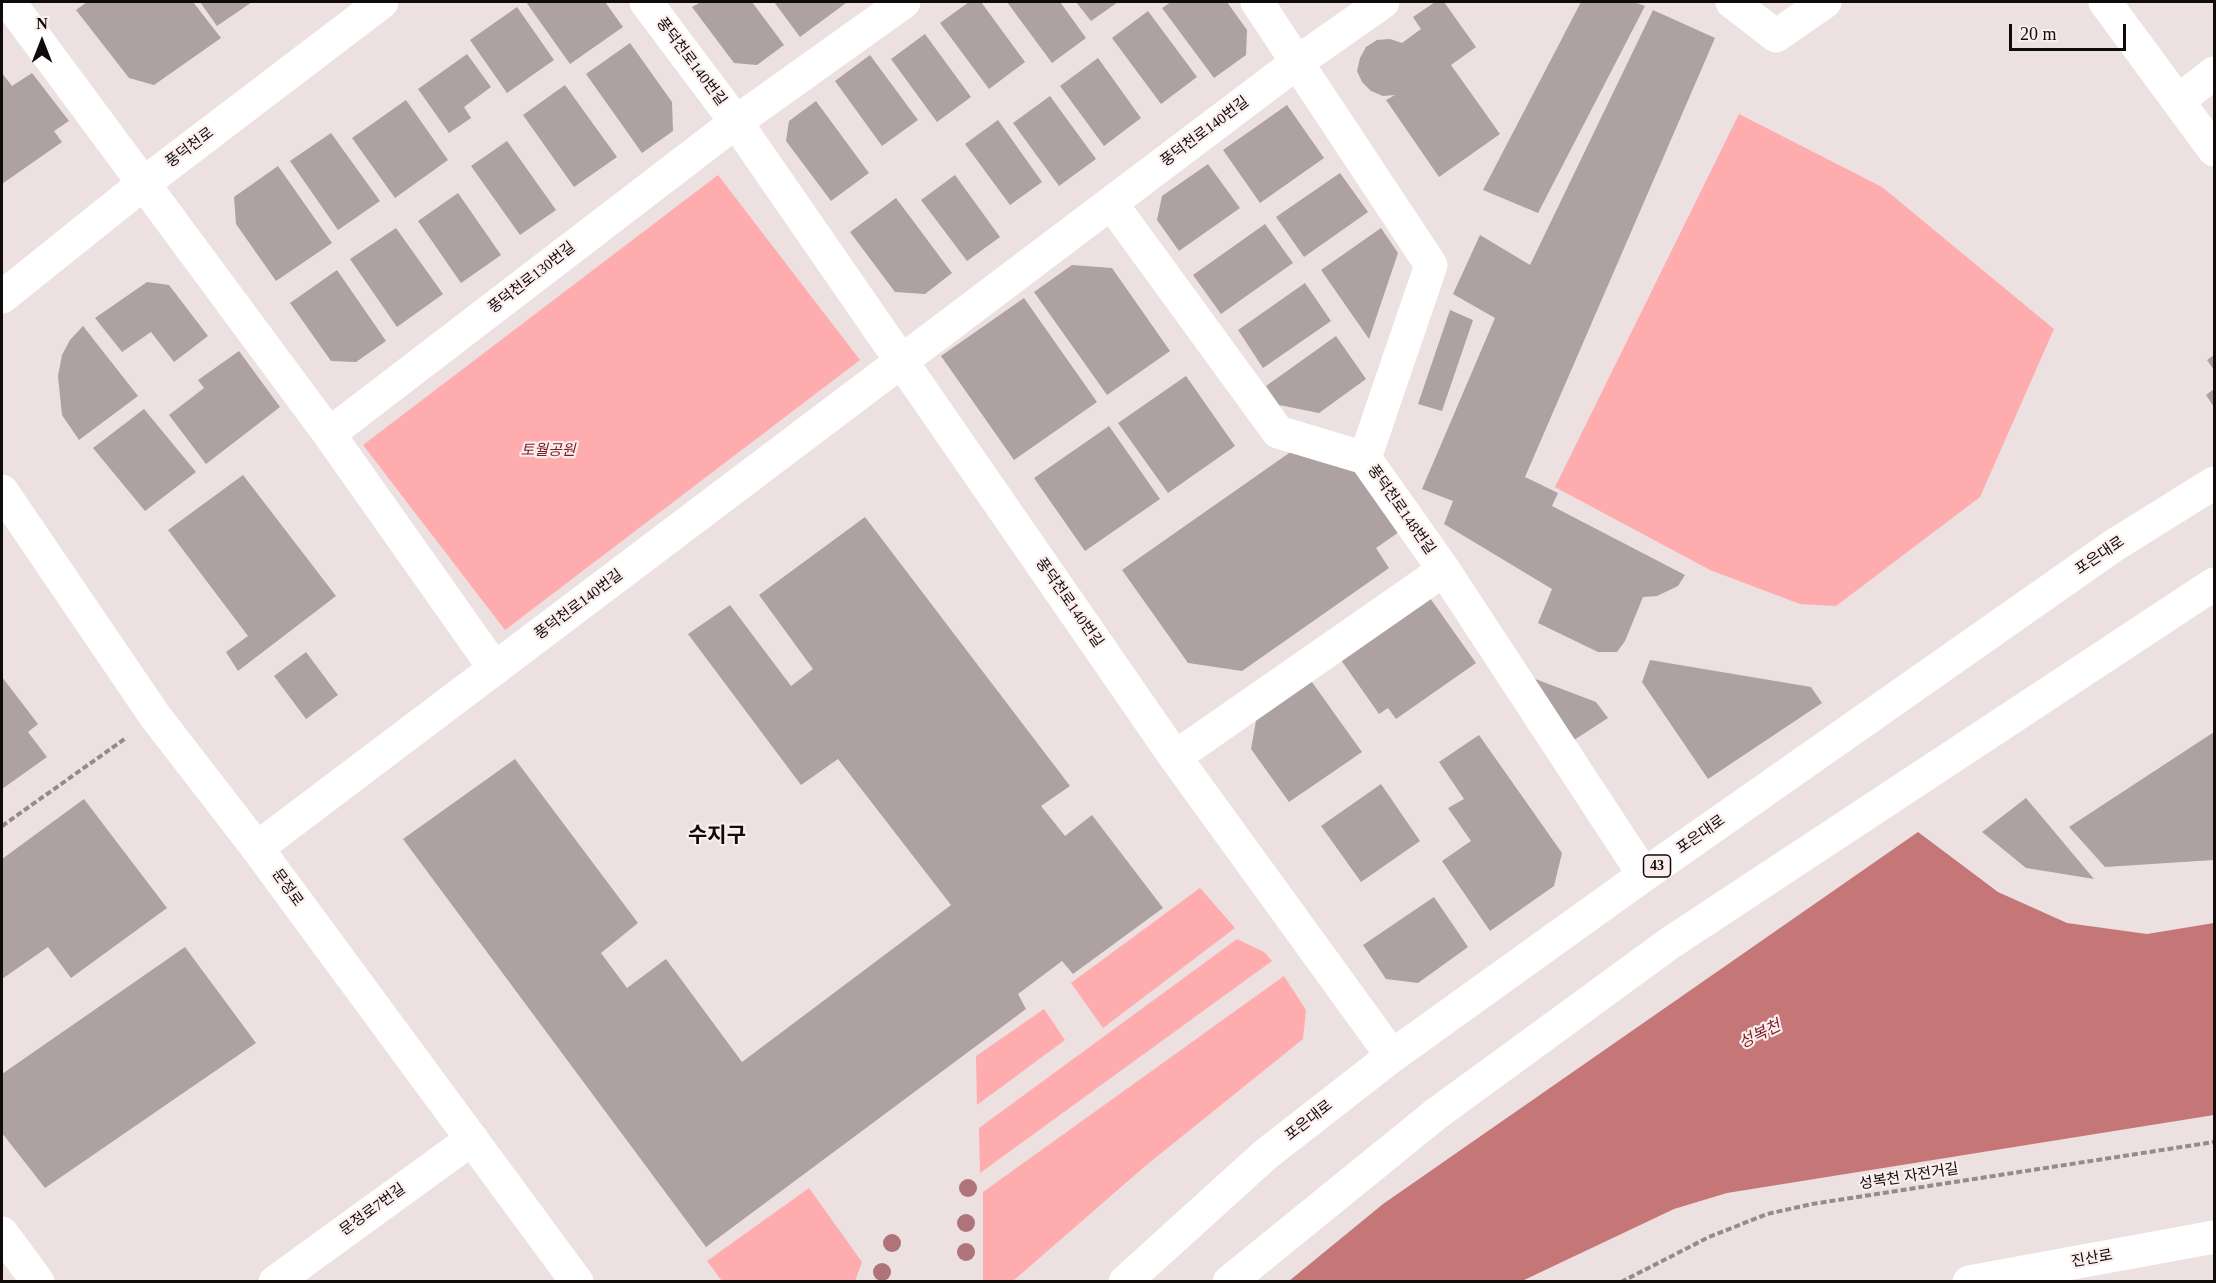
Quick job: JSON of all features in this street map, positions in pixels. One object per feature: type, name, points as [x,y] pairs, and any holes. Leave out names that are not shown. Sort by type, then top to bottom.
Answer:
[{"type":"street","points":[[9,2],[329,434],[495,669]]},
{"type":"street","name":"풍덕천로","points":[[2,297],[143,184],[382,2]]},
{"type":"street","name":"풍덕천로140번길","points":[[646,2],[736,122],[1175,756],[1392,1056]]},
{"type":"street","name":"풍덕천로140번길","points":[[736,122],[904,2]]},
{"type":"street","name":"풍덕천로148번길","points":[[1257,2],[1299,61],[1431,265],[1365,458],[1444,570],[1644,875]]},
{"type":"street","points":[[1299,61],[1383,2]]},
{"type":"street","points":[[1732,2],[1776,36],[1825,2]]},
{"type":"street","points":[[2105,2],[2214,150]]},
{"type":"street","name":"풍덕천로140번길","points":[[257,848],[1299,61]]},
{"type":"street","points":[[2178,101],[2214,73]]},
{"type":"street","name":"풍덕천로130번길","points":[[329,434],[736,122]]},
{"type":"street","points":[[1111,203],[1278,432],[1365,458]]},
{"type":"street","name":"포은대로","points":[[1125,1281],[1264,1155],[1392,1056],[1644,875],[2113,546],[2214,483]]},
{"type":"street","name":"문정로","points":[[2,491],[156,716],[257,848],[577,1281]]},
{"type":"street","points":[[1175,756],[1444,570]]},
{"type":"street","points":[[1229,1281],[1436,1114],[1670,943],[2214,584]]},
{"type":"street","name":"문정로7번길","points":[[275,1281],[472,1139]]},
{"type":"street","points":[[2,1233],[38,1281]]},
{"type":"street","name":"진산로","points":[[1969,1281],[2214,1237]]},
{"type":"path","points":[[2,826],[156,716]]},
{"type":"path","name":"성복천 자전거길","points":[[1621,1281],[1709,1237],[1767,1214],[1812,1204],[2214,1142]]},
{"type":"green space","points":[[1739,114],[1882,187],[2054,329],[1980,497],[1836,606],[1800,604],[1710,570],[1555,487]]},
{"type":"green space","name":"토월공원","points":[[718,175],[860,360],[505,630],[363,445]]},
{"type":"green space","points":[[1200,888],[1235,928],[1103,1028],[1071,983]]},
{"type":"green space","points":[[1237,939],[1264,952],[1272,961],[980,1173],[979,1128]]},
{"type":"green space","points":[[1284,976],[1306,1010],[1303,1039],[1144,1167],[1013,1281],[983,1281],[983,1192]]},
{"type":"green space","points":[[1044,1009],[1065,1040],[977,1105],[976,1056]]},
{"type":"green space","points":[[809,1188],[862,1262],[855,1281],[722,1281],[707,1261]]},
{"type":"water","name":"성복천","points":[[1918,832],[1998,892],[2067,923],[2147,934],[2214,923],[2214,1115],[1727,1193],[1674,1209],[1522,1281],[1289,1281],[1383,1204]]},
{"type":"building","points":[[87,2],[193,2],[221,38],[154,85],[129,78],[76,10]]},
{"type":"building","points":[[200,2],[252,2],[217,26]]},
{"type":"building","points":[[526,2],[605,2],[623,27],[570,64]]},
{"type":"building","points":[[701,2],[752,2],[784,45],[757,65],[734,63],[692,7]]},
{"type":"building","points":[[774,2],[845,2],[846,3],[800,37]]},
{"type":"building","points":[[969,2],[981,2],[1025,62],[989,89],[940,23]]},
{"type":"building","points":[[1007,2],[1060,2],[1086,38],[1052,63]]},
{"type":"building","points":[[1076,2],[1118,2],[1091,21]]},
{"type":"building","points":[[1171,2],[1227,2],[1247,30],[1246,55],[1214,78],[1162,8]]},
{"type":"building","points":[[1435,2],[1444,2],[1476,47],[1451,65],[1500,134],[1439,177],[1386,100],[1395,95],[1383,96],[1371,91],[1362,82],[1357,71],[1366,47],[1377,40],[1390,39],[1402,43],[1421,29],[1413,17]]},
{"type":"building","points":[[1581,2],[1634,2],[1645,6],[1538,213],[1483,190]]},
{"type":"building","points":[[517,7],[554,60],[507,93],[470,40]]},
{"type":"building","points":[[1653,10],[1715,38],[1525,477],[1558,493],[1552,506],[1685,575],[1678,586],[1657,596],[1643,597],[1625,641],[1617,652],[1598,652],[1538,623],[1552,589],[1444,524],[1453,501],[1422,489],[1495,318],[1453,294],[1480,235],[1530,265]]},
{"type":"building","points":[[1148,11],[1197,77],[1161,104],[1112,38]]},
{"type":"building","points":[[925,34],[971,97],[937,122],[891,59]]},
{"type":"building","points":[[630,43],[672,102],[673,131],[642,153],[586,74]]},
{"type":"building","points":[[467,54],[491,87],[464,107],[471,118],[449,133],[418,89]]},
{"type":"building","points":[[870,55],[918,120],[882,146],[835,81]]},
{"type":"building","points":[[1098,58],[1141,118],[1104,146],[1060,86]]},
{"type":"building","points":[[2,73],[12,86],[32,73],[69,121],[54,131],[62,142],[2,184]]},
{"type":"building","points":[[565,85],[617,157],[574,187],[523,115]]},
{"type":"building","points":[[1050,96],[1096,159],[1059,186],[1013,123]]},
{"type":"building","points":[[406,100],[448,160],[395,198],[352,138]]},
{"type":"building","points":[[816,101],[869,173],[831,201],[786,141],[789,121]]},
{"type":"building","points":[[1287,105],[1324,158],[1260,203],[1223,150]]},
{"type":"building","points":[[998,120],[1042,182],[1010,205],[965,144]]},
{"type":"building","points":[[331,133],[380,201],[338,230],[290,161]]},
{"type":"building","points":[[507,141],[556,210],[520,235],[471,166]]},
{"type":"building","points":[[1208,164],[1240,208],[1179,251],[1157,220],[1162,196]]},
{"type":"building","points":[[278,166],[332,243],[276,281],[236,224],[234,197]]},
{"type":"building","points":[[1340,173],[1368,212],[1304,257],[1276,217]]},
{"type":"building","points":[[955,175],[1000,237],[967,261],[921,200]]},
{"type":"building","points":[[458,193],[501,255],[461,283],[418,221]]},
{"type":"building","points":[[896,198],[952,273],[925,294],[895,292],[850,232]]},
{"type":"building","points":[[1265,224],[1293,263],[1221,314],[1193,275]]},
{"type":"building","points":[[396,228],[443,294],[397,327],[350,259]]},
{"type":"building","points":[[1381,228],[1398,253],[1369,339],[1321,270]]},
{"type":"building","points":[[1072,265],[1112,268],[1170,351],[1107,395],[1034,292]]},
{"type":"building","points":[[337,270],[386,341],[356,362],[331,361],[290,303]]},
{"type":"building","points":[[147,282],[169,285],[208,336],[174,362],[151,332],[122,352],[95,318]]},
{"type":"building","points":[[1305,283],[1331,321],[1263,368],[1238,330]]},
{"type":"building","points":[[1024,298],[1097,402],[1014,460],[941,356]]},
{"type":"building","points":[[1450,310],[1473,320],[1442,411],[1418,404]]},
{"type":"building","points":[[83,326],[138,396],[79,440],[62,415],[58,376],[62,355],[70,340]]},
{"type":"building","points":[[1336,336],[1366,379],[1319,413],[1279,405],[1266,386]]},
{"type":"building","points":[[239,351],[280,407],[206,464],[169,415],[204,388],[198,380]]},
{"type":"building","points":[[2214,355],[2214,370],[2207,360]]},
{"type":"building","points":[[1186,376],[1235,446],[1168,493],[1118,423]]},
{"type":"building","points":[[2214,389],[2214,407],[2206,395]]},
{"type":"building","points":[[144,409],[196,472],[145,511],[93,448]]},
{"type":"building","points":[[1109,426],[1160,499],[1085,551],[1034,478]]},
{"type":"building","points":[[1292,451],[1347,458],[1399,532],[1376,548],[1389,568],[1242,671],[1188,663],[1122,570]]},
{"type":"building","points":[[243,475],[336,596],[238,671],[226,652],[248,636],[168,530]]},
{"type":"building","points":[[865,517],[1070,786],[1041,806],[1065,836],[1092,815],[1163,908],[1073,974],[1062,961],[1018,994],[1026,1009],[706,1247],[403,839],[515,759],[638,923],[601,953],[627,988],[666,959],[742,1062],[951,905],[838,759],[801,785],[688,634],[730,605],[791,686],[813,669],[759,595]]},
{"type":"building","points":[[1430,598],[1476,663],[1396,719],[1388,708],[1379,714],[1341,660]]},
{"type":"building","points":[[306,652],[338,695],[306,719],[274,676]]},
{"type":"building","points":[[1650,660],[1811,687],[1822,703],[1708,779],[1642,682]]},
{"type":"building","points":[[1517,672],[1596,702],[1608,718],[1571,742]]},
{"type":"building","points":[[2,677],[38,724],[28,732],[47,757],[2,789]]},
{"type":"building","points":[[1309,678],[1362,752],[1289,802],[1251,749],[1257,715]]},
{"type":"building","points":[[2214,732],[2214,860],[2105,867],[2069,827]]},
{"type":"building","points":[[1479,735],[1562,853],[1554,886],[1490,931],[1442,861],[1471,841],[1448,808],[1464,799],[1439,762]]},
{"type":"building","points":[[1381,784],[1420,841],[1361,882],[1321,826]]},
{"type":"building","points":[[2026,798],[2094,879],[2026,868],[1982,832]]},
{"type":"building","points":[[84,799],[167,908],[71,978],[48,947],[2,979],[2,859]]},
{"type":"building","points":[[1434,897],[1468,947],[1418,983],[1386,979],[1363,945]]},
{"type":"building","points":[[185,947],[256,1043],[45,1188],[2,1133],[2,1074]]},
{"type":"district","name":"수지구","points":[[717,837]]}]
